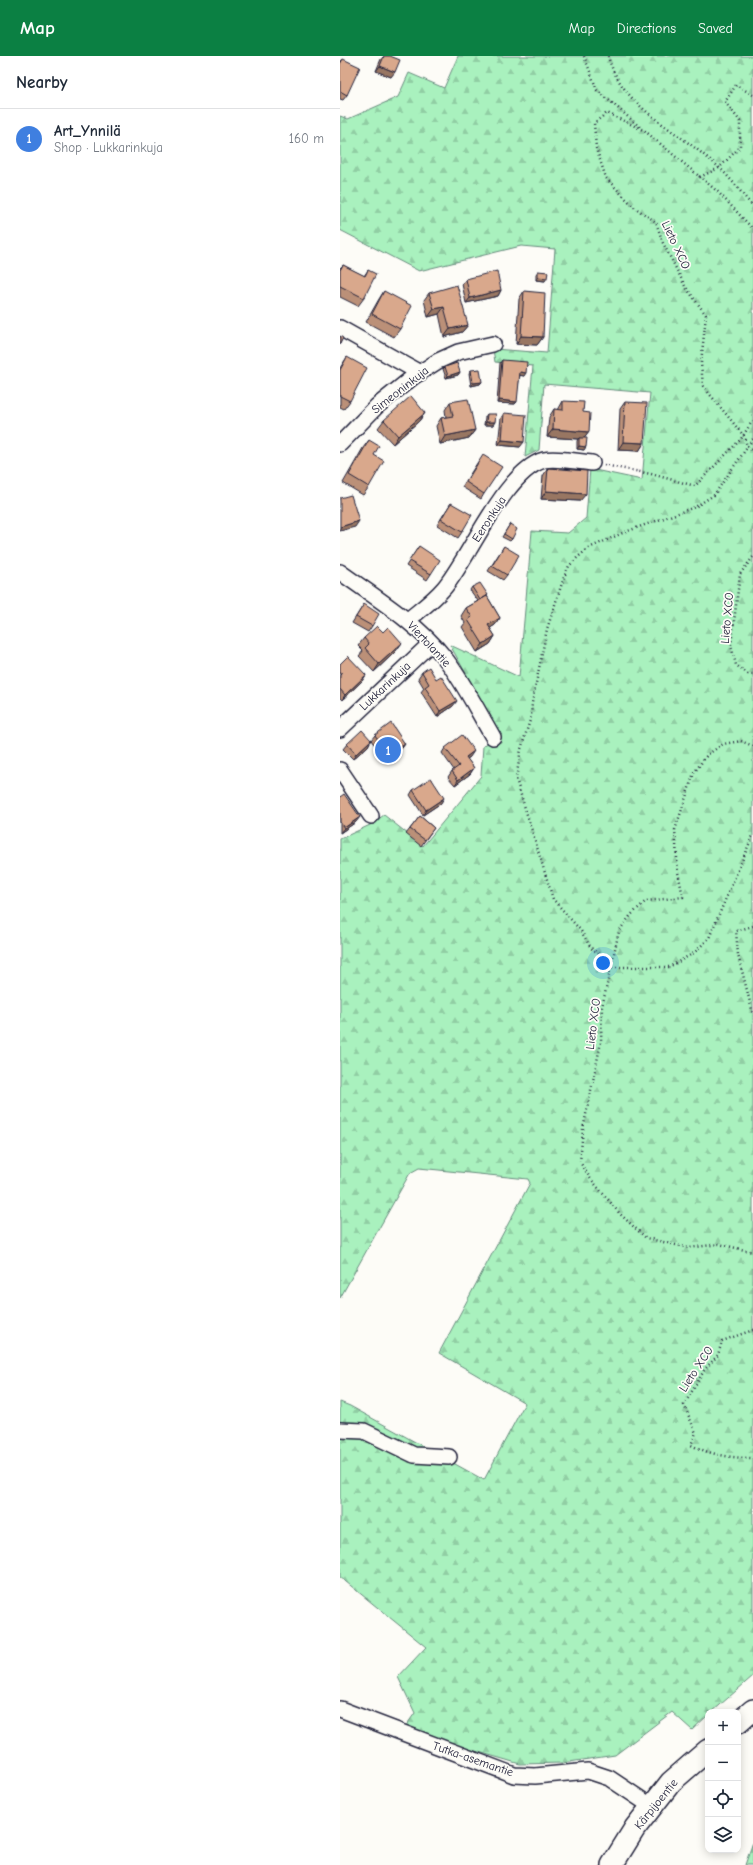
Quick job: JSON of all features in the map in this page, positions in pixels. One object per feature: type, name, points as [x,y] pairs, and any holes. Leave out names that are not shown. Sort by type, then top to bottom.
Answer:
[{"type":"street","points":[[340,328],[420,373]]},
{"type":"street","name":"Simeoninkuja","points":[[340,444],[377,406],[420,373],[458,352],[493,344]]},
{"type":"street","name":"Eeronkuja","points":[[408,620],[444,589],[498,502],[520,475],[533,464],[545,459],[592,463]]},
{"type":"street","name":"Viertolantie","points":[[340,572],[408,620],[443,656],[461,680],[493,738]]},
{"type":"street","name":"Lukkarinkuja","points":[[340,729],[431,643]]},
{"type":"street","points":[[340,770],[371,816]]},
{"type":"street","points":[[340,1430],[364,1431],[414,1455],[449,1457]]},
{"type":"street","name":"Tutka-asemantie","points":[[340,1710],[514,1774],[535,1776],[588,1772],[609,1778],[652,1806]]},
{"type":"street","points":[[741,1720],[753,1710]]},
{"type":"street","name":"Kärpijoentie","points":[[612,1865],[652,1806],[671,1782],[705,1753]]},
{"type":"path","points":[[584,56],[597,90],[644,131]]},
{"type":"path","points":[[608,56],[611,68],[624,89],[644,111],[671,129],[719,168],[729,177],[753,206]]},
{"type":"path","points":[[700,177],[719,168],[740,147],[740,121],[726,102],[736,85],[753,95]]},
{"type":"path","name":"Lieto XCO","points":[[753,229],[718,192],[644,131],[607,113],[594,123],[596,148],[606,178],[634,207],[656,222],[663,243],[685,286],[706,315],[701,363],[703,386],[744,436],[748,446],[753,452]]},
{"type":"path","points":[[592,463],[651,474],[695,486],[741,439],[753,420]]},
{"type":"path","points":[[753,438],[714,495],[695,507],[625,532],[589,548],[569,566],[547,629],[516,779],[535,845],[553,899],[581,931],[591,948],[602,956],[612,967],[651,968],[669,966],[694,953],[708,938],[753,834]]},
{"type":"path","name":"Lieto XCO","points":[[753,557],[740,574],[731,646],[736,665],[748,674],[753,674]]},
{"type":"path","name":"Lieto XCO","points":[[753,746],[741,741],[723,744],[707,755],[694,773],[675,830],[678,872],[683,897],[646,901],[631,915],[619,931],[602,1007],[601,1042],[583,1129],[580,1162],[590,1178],[620,1214],[646,1238],[689,1248],[719,1244],[753,1252]]},
{"type":"path","points":[[753,926],[736,931],[738,955],[753,1014]]},
{"type":"path","name":"Lieto XCO","points":[[753,1330],[722,1341],[718,1355],[705,1369],[684,1405],[696,1433],[692,1445],[707,1453],[736,1458],[753,1458]]},
{"type":"green space","points":[[458,56],[753,56],[753,1676],[715,1709],[705,1709],[705,1718],[692,1730],[672,1712],[615,1755],[563,1763],[520,1764],[403,1730],[415,1713],[398,1677],[426,1647],[340,1577],[340,1402],[350,1406],[484,1480],[525,1403],[439,1353],[530,1183],[528,1179],[419,1168],[410,1173],[340,1298],[340,839],[370,825],[384,815],[423,846],[481,776],[483,746],[500,735],[450,645],[519,677],[532,531],[568,533],[586,518],[590,469],[642,480],[650,393],[544,384],[539,450],[525,457],[533,366],[495,362],[493,349],[547,353],[555,249],[521,246],[419,271],[340,230],[340,116],[348,119],[398,97],[409,73],[444,88]]},
{"type":"green space","points":[[753,1842],[753,1865],[745,1865]]},
{"type":"building","points":[[384,56],[390,56],[400,60],[395,72],[380,66]]},
{"type":"building","points":[[343,59],[360,67],[347,95],[340,91],[340,64]]},
{"type":"building","points":[[343,265],[365,276],[368,270],[376,274],[364,298],[340,286],[340,270]]},
{"type":"building","points":[[497,271],[501,290],[470,298],[466,279]]},
{"type":"building","points":[[538,271],[548,272],[547,278],[538,277]]},
{"type":"building","points":[[457,285],[468,325],[450,329],[444,307],[434,309],[429,293]]},
{"type":"building","points":[[384,291],[412,306],[400,329],[372,314]]},
{"type":"building","points":[[524,291],[545,293],[543,337],[521,336]]},
{"type":"building","points":[[340,336],[343,338],[340,344]]},
{"type":"building","points":[[347,357],[367,368],[350,401],[340,396],[340,370]]},
{"type":"building","points":[[502,360],[527,362],[526,373],[520,372],[517,402],[499,400]]},
{"type":"building","points":[[457,363],[460,372],[448,376],[445,367]]},
{"type":"building","points":[[480,369],[482,382],[473,383],[471,370]]},
{"type":"building","points":[[411,396],[425,413],[398,436],[384,420]]},
{"type":"building","points":[[468,399],[475,430],[445,436],[441,418],[453,416],[450,402]]},
{"type":"building","points":[[563,401],[584,402],[583,412],[590,413],[589,432],[553,429],[554,409],[563,410]]},
{"type":"building","points":[[625,402],[647,403],[644,443],[623,442]]},
{"type":"building","points":[[504,413],[526,415],[524,442],[502,440]]},
{"type":"building","points":[[487,414],[496,414],[495,422],[486,422]]},
{"type":"building","points":[[579,438],[587,438],[586,447],[579,446]]},
{"type":"building","points":[[369,440],[379,446],[374,455],[384,461],[369,487],[349,475]]},
{"type":"building","points":[[483,455],[502,467],[484,494],[466,482]]},
{"type":"building","points":[[548,468],[587,471],[586,494],[546,491]]},
{"type":"building","points":[[351,495],[359,521],[340,527],[340,498]]},
{"type":"building","points":[[451,503],[472,515],[462,532],[441,519]]},
{"type":"building","points":[[510,524],[517,529],[512,539],[504,534]]},
{"type":"building","points":[[419,546],[440,560],[431,574],[409,561]]},
{"type":"building","points":[[504,546],[519,555],[507,575],[492,566]]},
{"type":"building","points":[[480,583],[488,595],[480,600],[472,587]]},
{"type":"building","points":[[487,596],[500,618],[488,625],[495,636],[483,644],[468,620],[472,617],[466,608]]},
{"type":"building","points":[[364,604],[379,614],[372,626],[356,617]]},
{"type":"building","points":[[377,626],[383,632],[388,627],[402,643],[379,664],[365,648],[369,644],[364,638]]},
{"type":"building","points":[[348,656],[366,675],[345,695],[340,689],[340,675],[342,673],[340,672],[340,664]]},
{"type":"building","points":[[429,667],[436,679],[441,676],[457,701],[440,711],[425,687],[429,684],[422,672]]},
{"type":"building","points":[[391,723],[405,744],[389,755],[375,735]]},
{"type":"building","points":[[362,730],[371,740],[356,754],[347,744]]},
{"type":"building","points":[[462,735],[474,751],[466,757],[474,768],[458,780],[452,771],[459,766],[445,748]]},
{"type":"building","points":[[431,778],[444,798],[426,810],[413,790]]},
{"type":"building","points":[[344,794],[360,817],[344,828],[340,822],[340,797]]},
{"type":"building","points":[[420,816],[434,828],[425,840],[410,829]]},
{"type":"place","name":"Art_Ynnilä","points":[[388,750]]}]
